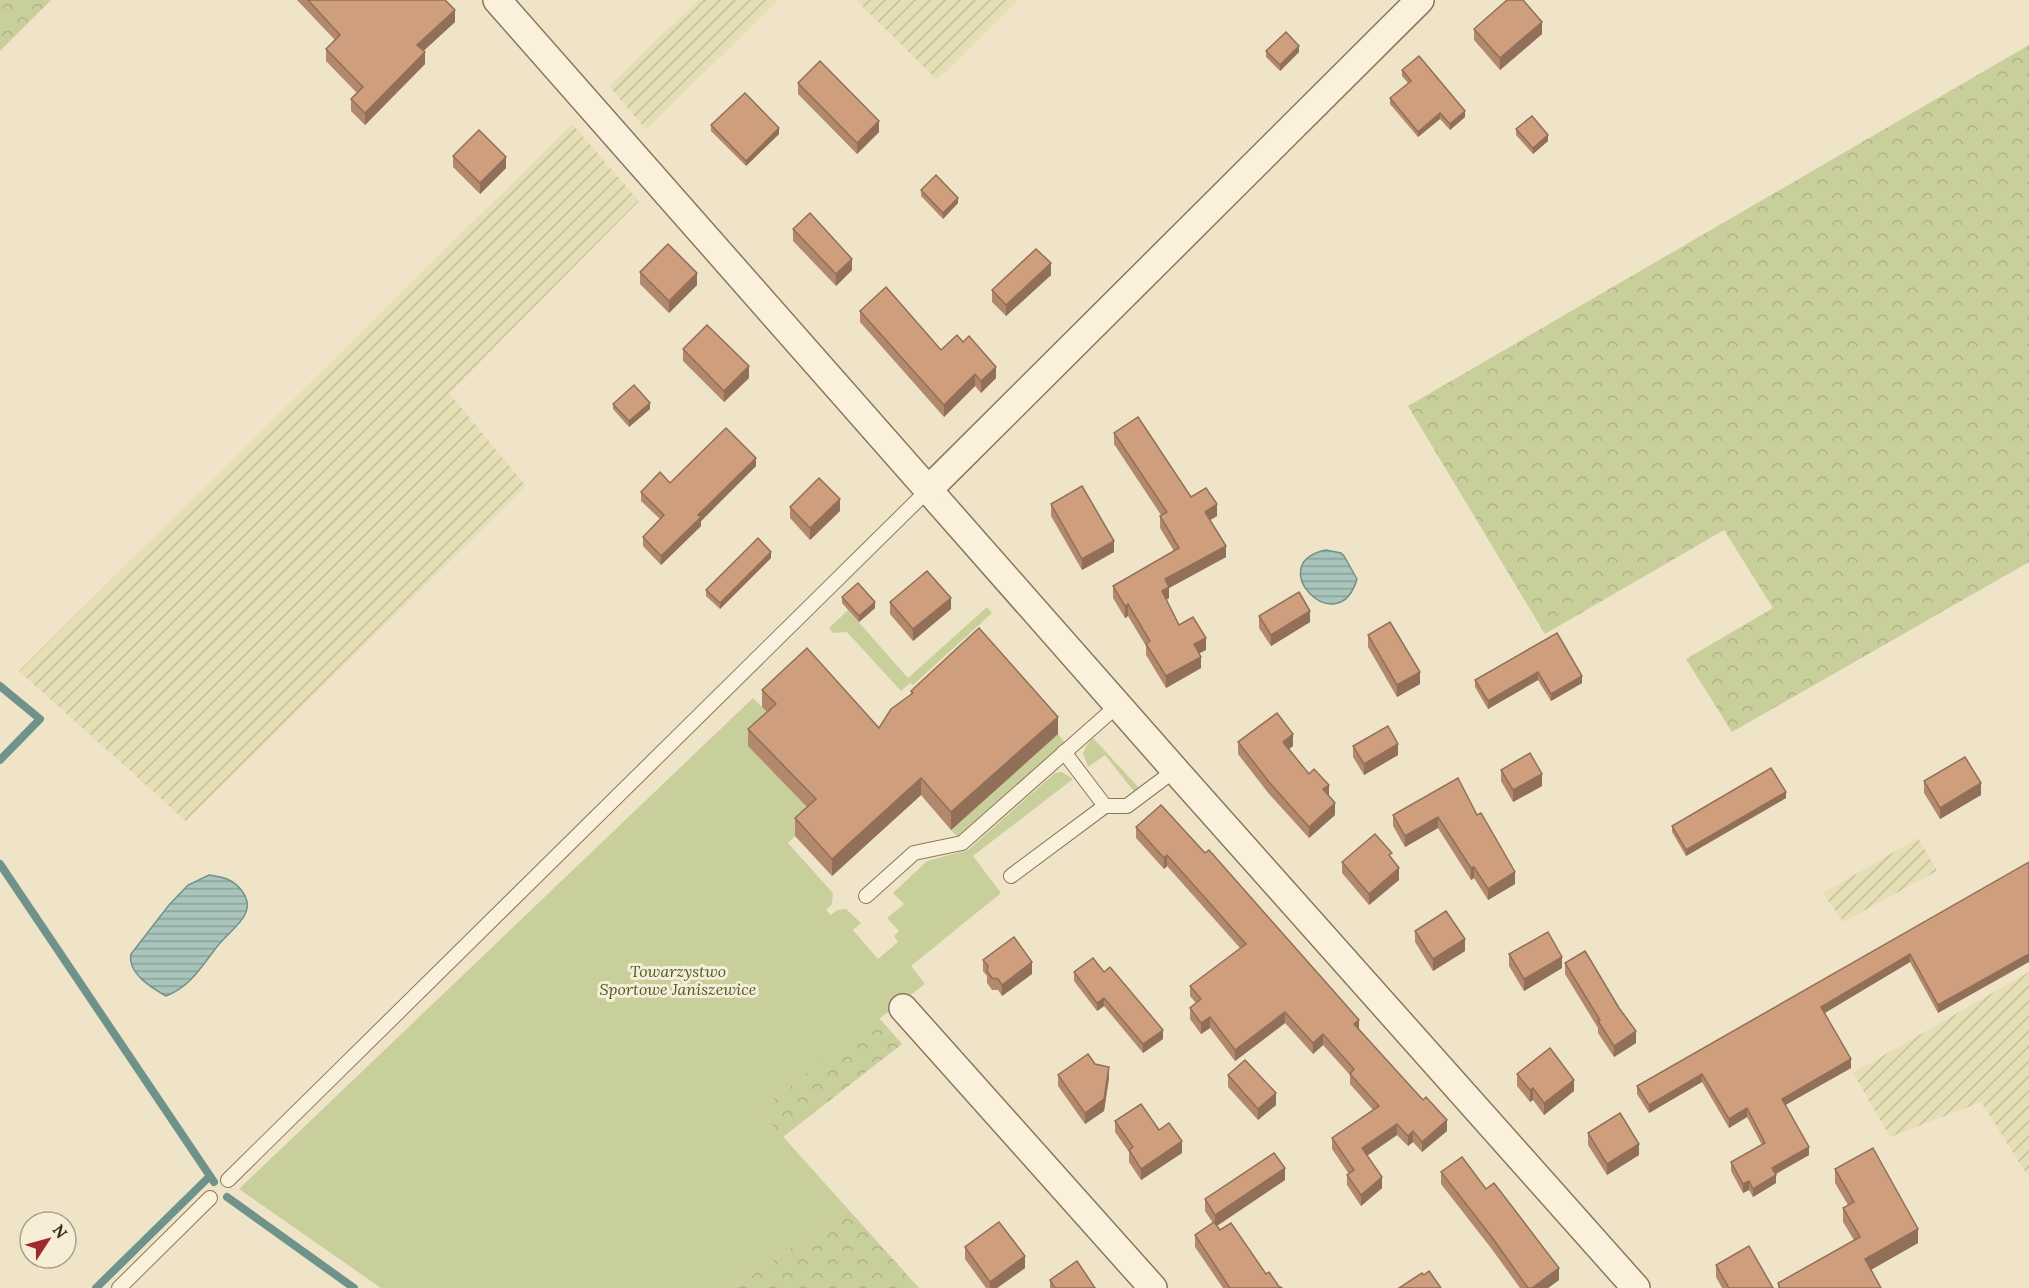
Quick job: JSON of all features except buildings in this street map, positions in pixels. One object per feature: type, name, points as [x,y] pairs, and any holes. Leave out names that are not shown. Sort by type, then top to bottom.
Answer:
[{"type":"street","points":[[497,0],[1631,1286]]},
{"type":"street","points":[[928,490],[1420,0]]},
{"type":"street","points":[[903,1008],[1153,1288]]},
{"type":"lane","points":[[228,1180],[928,490]]},
{"type":"lane","points":[[866,896],[914,853],[963,843],[1118,705]]},
{"type":"lane","points":[[1065,752],[1105,806]]},
{"type":"lane","points":[[1011,876],[1105,806],[1127,806],[1175,770]]},
{"type":"lane","points":[[119,1288],[210,1198]]},
{"type":"shaded area","points":[[698,0],[778,0],[646,130],[609,86]]},
{"type":"shaded area","points":[[856,0],[1018,0],[937,80]]},
{"type":"shaded area","points":[[572,124],[639,201],[449,393],[526,486],[186,821],[19,671]]},
{"type":"shaded area","points":[[1918,838],[1937,871],[1843,922],[1823,893]]},
{"type":"shaded area","points":[[2029,972],[2029,1178],[1981,1102],[1890,1137],[1853,1073]]},
{"type":"green space","points":[[0,0],[51,0],[0,51]]},
{"type":"green space","points":[[2029,45],[2029,562],[1732,732],[1686,659],[1773,608],[1724,530],[1545,634],[1408,406]]},
{"type":"green space","points":[[987,607],[992,613],[913,685],[910,683],[901,691],[847,632],[833,633],[829,628],[848,610],[908,678]]},
{"type":"green space","name":"Towarzystwo Sportowe Janiszewice","points":[[753,698],[776,721],[749,746],[816,816],[788,843],[833,893],[832,904],[826,910],[831,915],[837,910],[846,909],[861,923],[853,930],[878,959],[898,942],[894,936],[899,931],[887,918],[904,904],[893,893],[927,861],[968,850],[1055,773],[1062,772],[1073,779],[973,856],[1001,893],[911,966],[925,984],[759,1110],[848,1209],[733,1288],[381,1288],[239,1189]]},
{"type":"green space","points":[[1058,734],[1066,744],[964,836],[957,836],[951,830]]},
{"type":"green space","points":[[1093,738],[1141,790],[1136,794],[1105,755],[1088,767],[1083,753]]},
{"type":"green space","points":[[879,1018],[902,1044],[783,1137],[759,1110]]},
{"type":"green space","points":[[848,1209],[919,1288],[733,1288]]},
{"type":"water","points":[[1326,550],[1341,553],[1357,579],[1348,597],[1335,604],[1322,602],[1310,594],[1302,582],[1301,569],[1308,558]]},
{"type":"water","points":[[209,875],[227,879],[239,887],[247,899],[245,914],[194,976],[182,987],[166,996],[137,974],[131,961],[131,954],[169,905],[188,885]]},
{"type":"waterway","points":[[0,686],[40,719],[0,760]]},
{"type":"waterway","points":[[0,864],[214,1182]]},
{"type":"waterway","points":[[96,1288],[210,1176]]},
{"type":"waterway","points":[[227,1197],[354,1288]]}]
